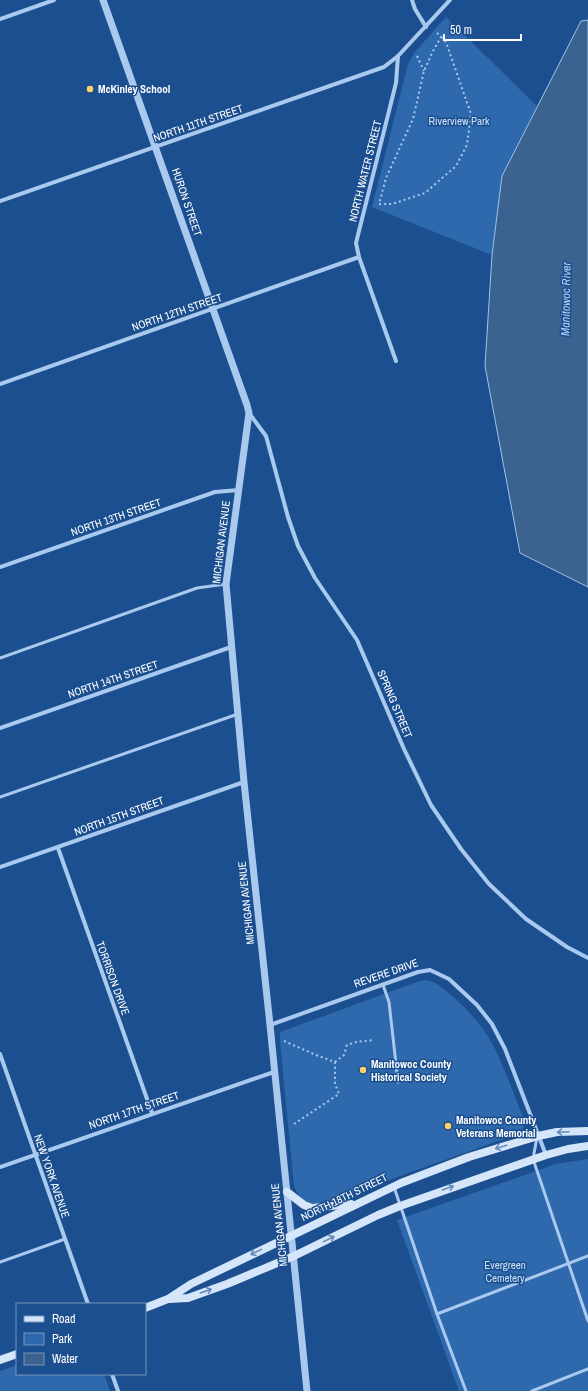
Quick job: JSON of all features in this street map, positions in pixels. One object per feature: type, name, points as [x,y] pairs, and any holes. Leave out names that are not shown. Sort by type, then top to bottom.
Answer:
[{"type":"main road","points":[[538,1136],[557,1132],[588,1132]]},
{"type":"main road","name":"NORTH 18TH STREET","points":[[146,1308],[168,1299],[191,1284],[393,1186],[469,1157],[538,1136]]},
{"type":"main road","points":[[546,1155],[568,1149],[588,1146]]},
{"type":"main road","name":"NORTH 18TH STREET","points":[[168,1299],[188,1298],[227,1284],[294,1256],[378,1215],[400,1206],[546,1155]]},
{"type":"main road","points":[[287,1192],[304,1206],[312,1208],[358,1203]]},
{"type":"main road","points":[[0,1360],[16,1354]]},
{"type":"street","points":[[0,19],[54,0]]},
{"type":"street","name":"HURON STREET","points":[[103,0],[249,413]]},
{"type":"street","points":[[412,0],[415,9],[426,27]]},
{"type":"street","points":[[398,56],[450,0]]},
{"type":"street","name":"NORTH 11TH STREET","points":[[1,201],[384,67],[398,56]]},
{"type":"street","name":"NORTH WATER STREET","points":[[396,361],[359,257],[356,243],[396,83],[398,56]]},
{"type":"street","name":"NORTH 12TH STREET","points":[[0,384],[359,257]]},
{"type":"street","name":"MICHIGAN AVENUE","points":[[249,413],[226,584],[244,782],[307,1391]]},
{"type":"street","name":"SPRING STREET","points":[[249,413],[266,436],[288,517],[298,546],[316,578],[358,640],[404,749],[431,805],[461,849],[489,884],[526,919],[567,947],[588,958]]},
{"type":"street","name":"NORTH 13TH STREET","points":[[0,567],[215,492],[239,490]]},
{"type":"street","name":"NORTH 14TH STREET","points":[[0,728],[231,647]]},
{"type":"street","name":"NORTH 15TH STREET","points":[[0,867],[244,782]]},
{"type":"street","name":"TORRISON DRIVE","points":[[58,848],[152,1113]]},
{"type":"street","name":"REVERE DRIVE","points":[[270,1026],[418,972],[430,970],[449,979],[477,1005],[492,1024],[499,1036],[546,1155]]},
{"type":"street","name":"NEW YORK AVENUE","points":[[0,1054],[88,1303]]},
{"type":"street","name":"NORTH 17TH STREET","points":[[0,1167],[152,1113],[274,1072]]},
{"type":"street","points":[[112,1375],[118,1391]]},
{"type":"lane","points":[[0,195],[1,201]]},
{"type":"lane","points":[[0,658],[197,588],[226,584]]},
{"type":"lane","points":[[0,797],[238,714]]},
{"type":"lane","points":[[383,985],[389,1002],[398,1082]]},
{"type":"lane","points":[[538,1136],[533,1159],[588,1322]]},
{"type":"lane","points":[[393,1186],[466,1391]]},
{"type":"lane","points":[[0,1262],[65,1239]]},
{"type":"lane","points":[[438,1314],[588,1256]]},
{"type":"lane","points":[[532,1391],[588,1369]]},
{"type":"path","points":[[437,33],[442,37],[446,42],[471,114],[467,145],[456,166],[425,193],[392,204],[379,204],[386,178],[413,119],[424,71],[433,51],[442,37]]},
{"type":"path","points":[[417,56],[424,71]]},
{"type":"path","points":[[284,1040],[335,1062]]},
{"type":"path","points":[[294,1124],[339,1094],[335,1084],[335,1062],[344,1054],[347,1045],[356,1042],[373,1040]]},
{"type":"green space","name":"Riverview Park","points":[[446,17],[537,106],[502,176],[492,255],[372,207],[408,64],[414,53]]},
{"type":"green space","points":[[425,980],[436,983],[442,987],[470,1013],[487,1034],[503,1066],[524,1120],[524,1127],[518,1134],[327,1202],[307,1202],[300,1196],[294,1186],[280,1032]]},
{"type":"green space","name":"Evergreen Cemetery","points":[[588,1159],[588,1391],[459,1391],[397,1220],[556,1164]]},
{"type":"green space","points":[[16,1365],[16,1375],[104,1375],[110,1391],[0,1391],[0,1371]]},
{"type":"water","name":"Manitowoc River","points":[[588,20],[588,587],[520,553],[485,366],[492,255],[502,176],[581,21]]},
{"type":"place","name":"McKinley School","points":[[90,89]]},
{"type":"place","name":"Manitowoc County Historical Society","points":[[363,1070]]},
{"type":"place","name":"Manitowoc County Veterans Memorial","points":[[448,1126]]}]
